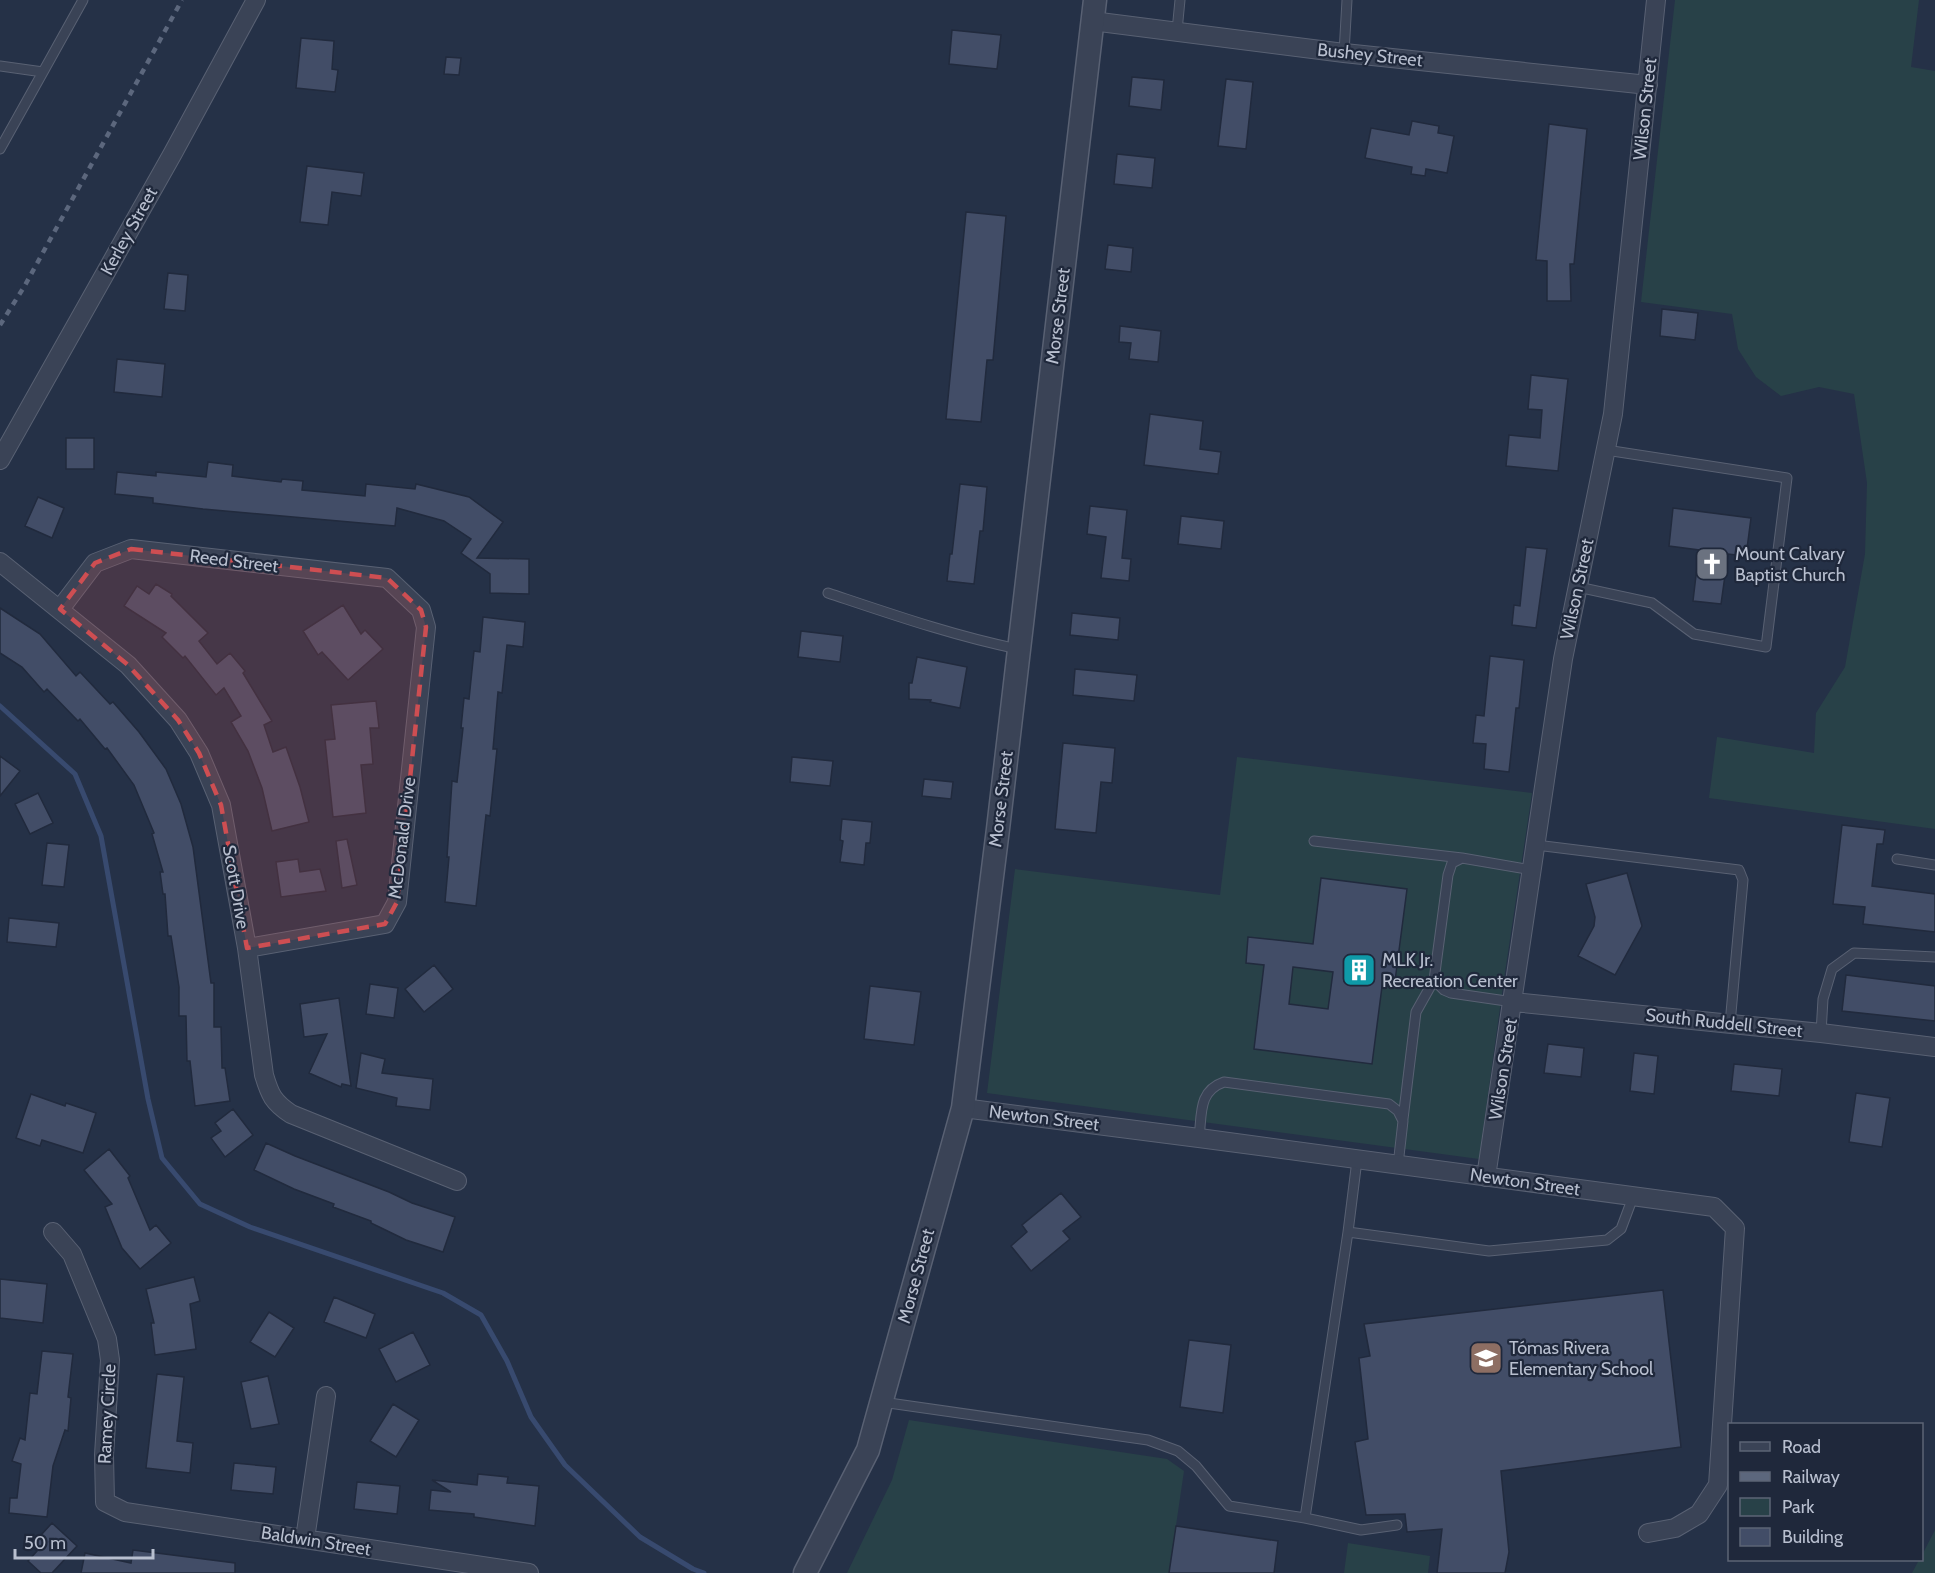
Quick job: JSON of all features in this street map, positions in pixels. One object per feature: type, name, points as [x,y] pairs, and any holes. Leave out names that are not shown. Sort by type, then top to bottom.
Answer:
[{"type":"street","name":"Kerley Street","points":[[0,460],[255,0]]},
{"type":"street","name":"Wilson Street","points":[[1486,1177],[1563,659],[1614,402],[1656,0]]},
{"type":"street","name":"Bushey Street","points":[[1093,10],[1176,31],[1344,53],[1648,85]]},
{"type":"street","name":"Morse Street","points":[[805,1573],[868,1450],[963,1108],[1093,10]]},
{"type":"street","name":"Reed Street","points":[[60,609],[95,563],[131,549],[387,578],[421,610]]},
{"type":"street","name":"Scott Drive","points":[[0,562],[60,609],[139,677],[178,720],[199,753],[221,805],[247,948],[264,1075],[276,1104],[291,1114],[457,1181]]},
{"type":"street","name":"McDonald Drive","points":[[247,948],[385,924],[397,902],[426,627],[421,610]]},
{"type":"street","name":"South Ruddell Street","points":[[1513,1002],[1821,1033],[1935,1047]]},
{"type":"street","name":"Newton Street","points":[[963,1108],[1714,1207],[1735,1228],[1718,1485],[1699,1514],[1675,1528],[1648,1533]]},
{"type":"street","name":"Ramey Circle","points":[[53,1232],[72,1254],[107,1339],[110,1360],[104,1455],[105,1502]]},
{"type":"street","points":[[305,1539],[326,1396]]},
{"type":"street","name":"Baldwin Street","points":[[105,1502],[126,1512],[529,1573]]},
{"type":"lane","points":[[0,149],[83,0]]},
{"type":"lane","points":[[1176,31],[1180,0]]},
{"type":"lane","points":[[1344,53],[1347,0]]},
{"type":"lane","points":[[0,66],[43,72]]},
{"type":"lane","points":[[1578,587],[1652,603],[1694,634],[1766,647],[1787,478],[1606,450]]},
{"type":"lane","points":[[828,593],[920,623],[1019,649]]},
{"type":"lane","points":[[1314,841],[1462,858],[1532,870]]},
{"type":"lane","points":[[1536,845],[1739,870],[1743,880],[1730,1024]]},
{"type":"lane","points":[[1398,1165],[1416,1012],[1434,980],[1448,875],[1452,863],[1462,858]]},
{"type":"lane","points":[[1897,859],[1935,865]]},
{"type":"lane","points":[[1821,1033],[1823,999],[1832,969],[1854,953],[1935,957]]},
{"type":"lane","points":[[1434,980],[1444,990],[1451,993],[1513,1002]]},
{"type":"lane","points":[[1199,1138],[1203,1099],[1212,1086],[1224,1082],[1389,1104],[1398,1111],[1403,1120]]},
{"type":"lane","points":[[1305,1518],[1357,1160]]},
{"type":"lane","points":[[1348,1232],[1489,1251],[1607,1240],[1622,1229],[1633,1197]]},
{"type":"lane","points":[[881,1402],[1148,1440],[1178,1451],[1196,1466],[1229,1506],[1361,1530],[1397,1526]]},
{"type":"highlighted area","points":[[131,549],[387,578],[421,610],[426,627],[397,902],[385,924],[247,948],[221,805],[199,753],[178,720],[128,665],[60,609],[95,563]]},
{"type":"green space","points":[[1675,0],[1919,0],[1911,67],[1935,71],[1935,829],[1709,798],[1717,737],[1814,753],[1816,713],[1845,667],[1865,554],[1867,483],[1854,394],[1819,387],[1781,396],[1756,377],[1738,349],[1732,314],[1641,302]]},
{"type":"green space","points":[[1237,757],[1532,793],[1479,1159],[987,1093],[1015,869],[1220,895]]},
{"type":"green space","points":[[909,1420],[1167,1459],[1184,1471],[1169,1573],[847,1573],[892,1480]]},
{"type":"green space","points":[[1935,1530],[1935,1573],[1912,1573],[1918,1561],[1923,1561],[1923,1553]]},
{"type":"green space","points":[[1348,1543],[1430,1556],[1428,1573],[1344,1573]]},
{"type":"building","points":[[952,30],[1001,35],[997,69],[949,64]]},
{"type":"building","points":[[301,38],[334,41],[332,69],[338,70],[335,92],[296,88]]},
{"type":"building","points":[[446,57],[461,58],[459,75],[444,74]]},
{"type":"building","points":[[1132,77],[1164,80],[1161,110],[1129,106]]},
{"type":"building","points":[[1226,79],[1253,82],[1246,149],[1218,146]]},
{"type":"building","points":[[1412,121],[1439,126],[1438,133],[1454,136],[1447,173],[1426,169],[1425,176],[1411,174],[1412,167],[1365,158],[1371,128],[1409,135]]},
{"type":"building","points":[[1549,124],[1587,129],[1574,264],[1570,264],[1571,301],[1547,301],[1547,261],[1536,260]]},
{"type":"building","points":[[1117,154],[1155,158],[1152,188],[1114,184]]},
{"type":"building","points":[[307,166],[364,173],[361,196],[332,192],[328,225],[300,222]]},
{"type":"building","points":[[966,212],[1006,216],[993,360],[987,360],[981,422],[946,419]]},
{"type":"building","points":[[1108,245],[1133,248],[1131,272],[1105,269]]},
{"type":"building","points":[[168,273],[188,275],[185,311],[164,309]]},
{"type":"building","points":[[1662,309],[1698,313],[1695,340],[1660,336]]},
{"type":"building","points":[[1120,326],[1161,331],[1158,362],[1129,359],[1131,343],[1119,342]]},
{"type":"building","points":[[117,359],[165,364],[162,397],[114,392]]},
{"type":"building","points":[[1531,375],[1568,379],[1558,471],[1506,466],[1509,435],[1540,438],[1542,410],[1528,409]]},
{"type":"building","points":[[1150,414],[1203,421],[1200,449],[1221,452],[1218,474],[1144,465]]},
{"type":"building","points":[[66,438],[94,438],[94,469],[66,469]]},
{"type":"building","points":[[208,462],[233,465],[232,476],[281,482],[282,479],[303,481],[302,490],[365,496],[366,484],[415,489],[416,484],[469,497],[503,522],[477,558],[529,559],[529,594],[490,593],[490,574],[461,553],[471,539],[444,521],[397,508],[395,526],[203,509],[153,503],[153,498],[115,494],[117,472],[156,476],[156,472],[206,477]]},
{"type":"building","points":[[960,484],[987,487],[983,531],[980,531],[974,584],[947,581]]},
{"type":"building","points":[[38,497],[64,508],[52,538],[25,526]]},
{"type":"building","points":[[1090,506],[1127,510],[1122,558],[1131,559],[1129,581],[1101,578],[1106,537],[1087,534]]},
{"type":"building","name":"Mount Calvary Baptist Church","points":[[1673,508],[1751,518],[1746,556],[1728,554],[1721,604],[1693,601],[1699,550],[1669,546]]},
{"type":"building","points":[[1181,516],[1224,521],[1221,549],[1178,544]]},
{"type":"building","points":[[1526,547],[1547,549],[1536,628],[1512,625],[1514,605],[1520,606]]},
{"type":"building","points":[[156,584],[172,594],[171,596],[208,633],[199,641],[217,664],[230,653],[245,671],[243,673],[272,721],[264,725],[273,752],[286,747],[309,822],[272,831],[262,788],[248,751],[231,722],[241,716],[224,688],[216,695],[185,656],[183,658],[162,637],[166,633],[124,606],[137,586],[149,594]]},
{"type":"building","points":[[343,605],[361,634],[365,630],[383,649],[348,680],[322,652],[318,655],[303,631]]},
{"type":"building","points":[[0,608],[40,634],[76,676],[80,672],[110,704],[113,702],[166,769],[181,804],[193,847],[211,983],[214,983],[214,1027],[221,1027],[222,1068],[225,1068],[230,1101],[195,1106],[190,1061],[187,1061],[186,1016],[179,1016],[179,987],[171,936],[168,936],[165,894],[163,894],[160,872],[163,872],[152,834],[154,833],[134,785],[107,748],[105,749],[80,719],[78,721],[47,689],[44,692],[22,667],[0,653]]},
{"type":"building","points":[[1072,613],[1120,618],[1118,640],[1070,635]]},
{"type":"building","points":[[483,617],[525,622],[523,647],[507,645],[502,693],[498,692],[493,749],[497,749],[490,816],[486,815],[476,906],[445,902],[452,781],[457,782],[464,698],[469,699],[474,651],[480,652]]},
{"type":"building","points":[[801,631],[843,636],[840,662],[798,657]]},
{"type":"building","points":[[1490,656],[1524,660],[1509,772],[1484,769],[1486,744],[1473,743],[1476,715],[1484,716]]},
{"type":"building","points":[[917,657],[967,667],[960,708],[930,702],[931,700],[909,699],[909,683],[912,683]]},
{"type":"building","points":[[1075,669],[1137,675],[1134,701],[1073,695]]},
{"type":"building","points":[[376,701],[379,728],[370,728],[373,764],[361,765],[366,813],[333,817],[325,740],[335,739],[331,705]]},
{"type":"building","points":[[1063,743],[1115,748],[1112,783],[1101,782],[1096,833],[1055,829]]},
{"type":"building","points":[[0,756],[20,771],[0,796]]},
{"type":"building","points":[[792,757],[833,761],[830,786],[790,782]]},
{"type":"building","points":[[924,779],[953,782],[951,799],[922,796]]},
{"type":"building","points":[[38,793],[53,823],[30,834],[15,804]]},
{"type":"building","points":[[842,819],[872,822],[870,843],[866,843],[864,865],[840,862],[843,841],[840,840]]},
{"type":"building","points":[[1842,825],[1885,830],[1883,844],[1877,844],[1872,886],[1935,894],[1935,932],[1863,924],[1865,907],[1833,904]]},
{"type":"building","points":[[347,839],[357,885],[342,888],[336,841]]},
{"type":"building","points":[[47,843],[69,845],[64,887],[42,885]]},
{"type":"building","points":[[298,859],[300,872],[320,869],[326,891],[281,897],[276,862]]},
{"type":"building","points":[[1627,873],[1642,926],[1615,975],[1578,956],[1594,926],[1595,917],[1586,884]]},
{"type":"building","name":"MLK Jr. Recreation Center","points":[[1321,878],[1407,889],[1395,981],[1383,979],[1372,1064],[1254,1049],[1264,965],[1246,963],[1248,937],[1313,944]],"holes":[[[1293,967],[1333,972],[1328,1009],[1289,1004]]]},
{"type":"building","points":[[9,918],[59,923],[56,947],[7,942]]},
{"type":"building","points":[[434,965],[453,989],[424,1012],[405,989]]},
{"type":"building","points":[[1846,975],[1935,986],[1935,1021],[1842,1011]]},
{"type":"building","points":[[370,984],[398,988],[394,1018],[366,1014]]},
{"type":"building","points":[[870,986],[921,992],[914,1045],[864,1039]]},
{"type":"building","points":[[339,998],[351,1086],[342,1084],[341,1087],[309,1073],[327,1034],[304,1037],[300,1004]]},
{"type":"building","points":[[1548,1044],[1584,1048],[1581,1077],[1544,1073]]},
{"type":"building","points":[[361,1053],[385,1059],[382,1073],[433,1079],[430,1110],[396,1106],[397,1098],[356,1088]]},
{"type":"building","points":[[1634,1053],[1658,1056],[1654,1094],[1630,1091]]},
{"type":"building","points":[[1734,1064],[1782,1069],[1779,1096],[1731,1091]]},
{"type":"building","points":[[1856,1093],[1890,1098],[1882,1147],[1849,1142]]},
{"type":"building","points":[[31,1094],[65,1106],[66,1103],[96,1113],[83,1153],[42,1140],[40,1146],[16,1138]]},
{"type":"building","points":[[233,1109],[253,1135],[225,1157],[211,1138],[221,1131],[215,1123]]},
{"type":"building","points":[[266,1143],[412,1203],[455,1217],[443,1252],[406,1240],[371,1221],[333,1207],[334,1204],[294,1189],[254,1170]]},
{"type":"building","points":[[109,1149],[130,1176],[128,1178],[150,1230],[156,1225],[171,1243],[140,1269],[122,1248],[105,1207],[112,1204],[84,1170]]},
{"type":"building","points":[[1061,1193],[1081,1217],[1063,1231],[1070,1239],[1031,1271],[1011,1246],[1027,1232],[1022,1225]]},
{"type":"building","points":[[194,1277],[200,1301],[190,1304],[196,1349],[155,1355],[151,1323],[154,1323],[146,1289]]},
{"type":"building","points":[[0,1279],[47,1284],[43,1323],[0,1318]]},
{"type":"building","points":[[1663,1290],[1681,1447],[1501,1471],[1509,1552],[1505,1573],[1437,1573],[1442,1529],[1407,1532],[1405,1514],[1366,1515],[1355,1442],[1368,1439],[1359,1358],[1370,1356],[1364,1324]]},
{"type":"building","points":[[334,1297],[375,1314],[366,1338],[324,1322]]},
{"type":"building","points":[[269,1312],[294,1328],[275,1357],[250,1342]]},
{"type":"building","points":[[413,1332],[430,1365],[396,1382],[379,1349]]},
{"type":"building","points":[[1189,1340],[1231,1345],[1223,1413],[1180,1407]]},
{"type":"building","points":[[42,1351],[73,1354],[68,1397],[71,1398],[68,1431],[65,1430],[53,1466],[47,1517],[9,1513],[10,1498],[17,1498],[21,1464],[12,1461],[20,1438],[25,1440],[30,1393],[37,1394]]},
{"type":"building","points":[[157,1374],[184,1377],[177,1441],[193,1443],[190,1473],[146,1468]]},
{"type":"building","points":[[268,1376],[279,1424],[251,1429],[241,1382]]},
{"type":"building","points":[[393,1404],[419,1420],[396,1457],[370,1441]]},
{"type":"building","points":[[234,1463],[276,1467],[273,1494],[231,1490]]},
{"type":"building","points":[[478,1474],[508,1477],[507,1483],[539,1486],[535,1526],[474,1517],[474,1514],[429,1510],[431,1490],[451,1492],[432,1480],[477,1485]]},
{"type":"building","points":[[357,1482],[400,1486],[397,1514],[354,1509]]},
{"type":"building","points":[[52,1523],[77,1546],[52,1573],[41,1573],[28,1561],[37,1551],[31,1546]]},
{"type":"building","points":[[1176,1526],[1278,1541],[1274,1573],[1169,1573]]},
{"type":"building","points":[[133,1550],[235,1563],[235,1573],[81,1573],[85,1553],[131,1563]]},
{"type":"waterway","points":[[0,706],[75,774],[101,836],[148,1099],[162,1158],[200,1204],[250,1227],[443,1293],[481,1315],[507,1361],[531,1417],[565,1465],[640,1537],[693,1569],[704,1573]]},
{"type":"railway","points":[[0,325],[24,287],[182,0]]},
{"type":"place","name":"Mount Calvary Baptist Church","points":[[1712,564]]},
{"type":"place","name":"MLK Jr. Recreation Center","points":[[1359,970]]},
{"type":"place","name":"Tómas Rivera Elementary School","points":[[1486,1358]]}]
